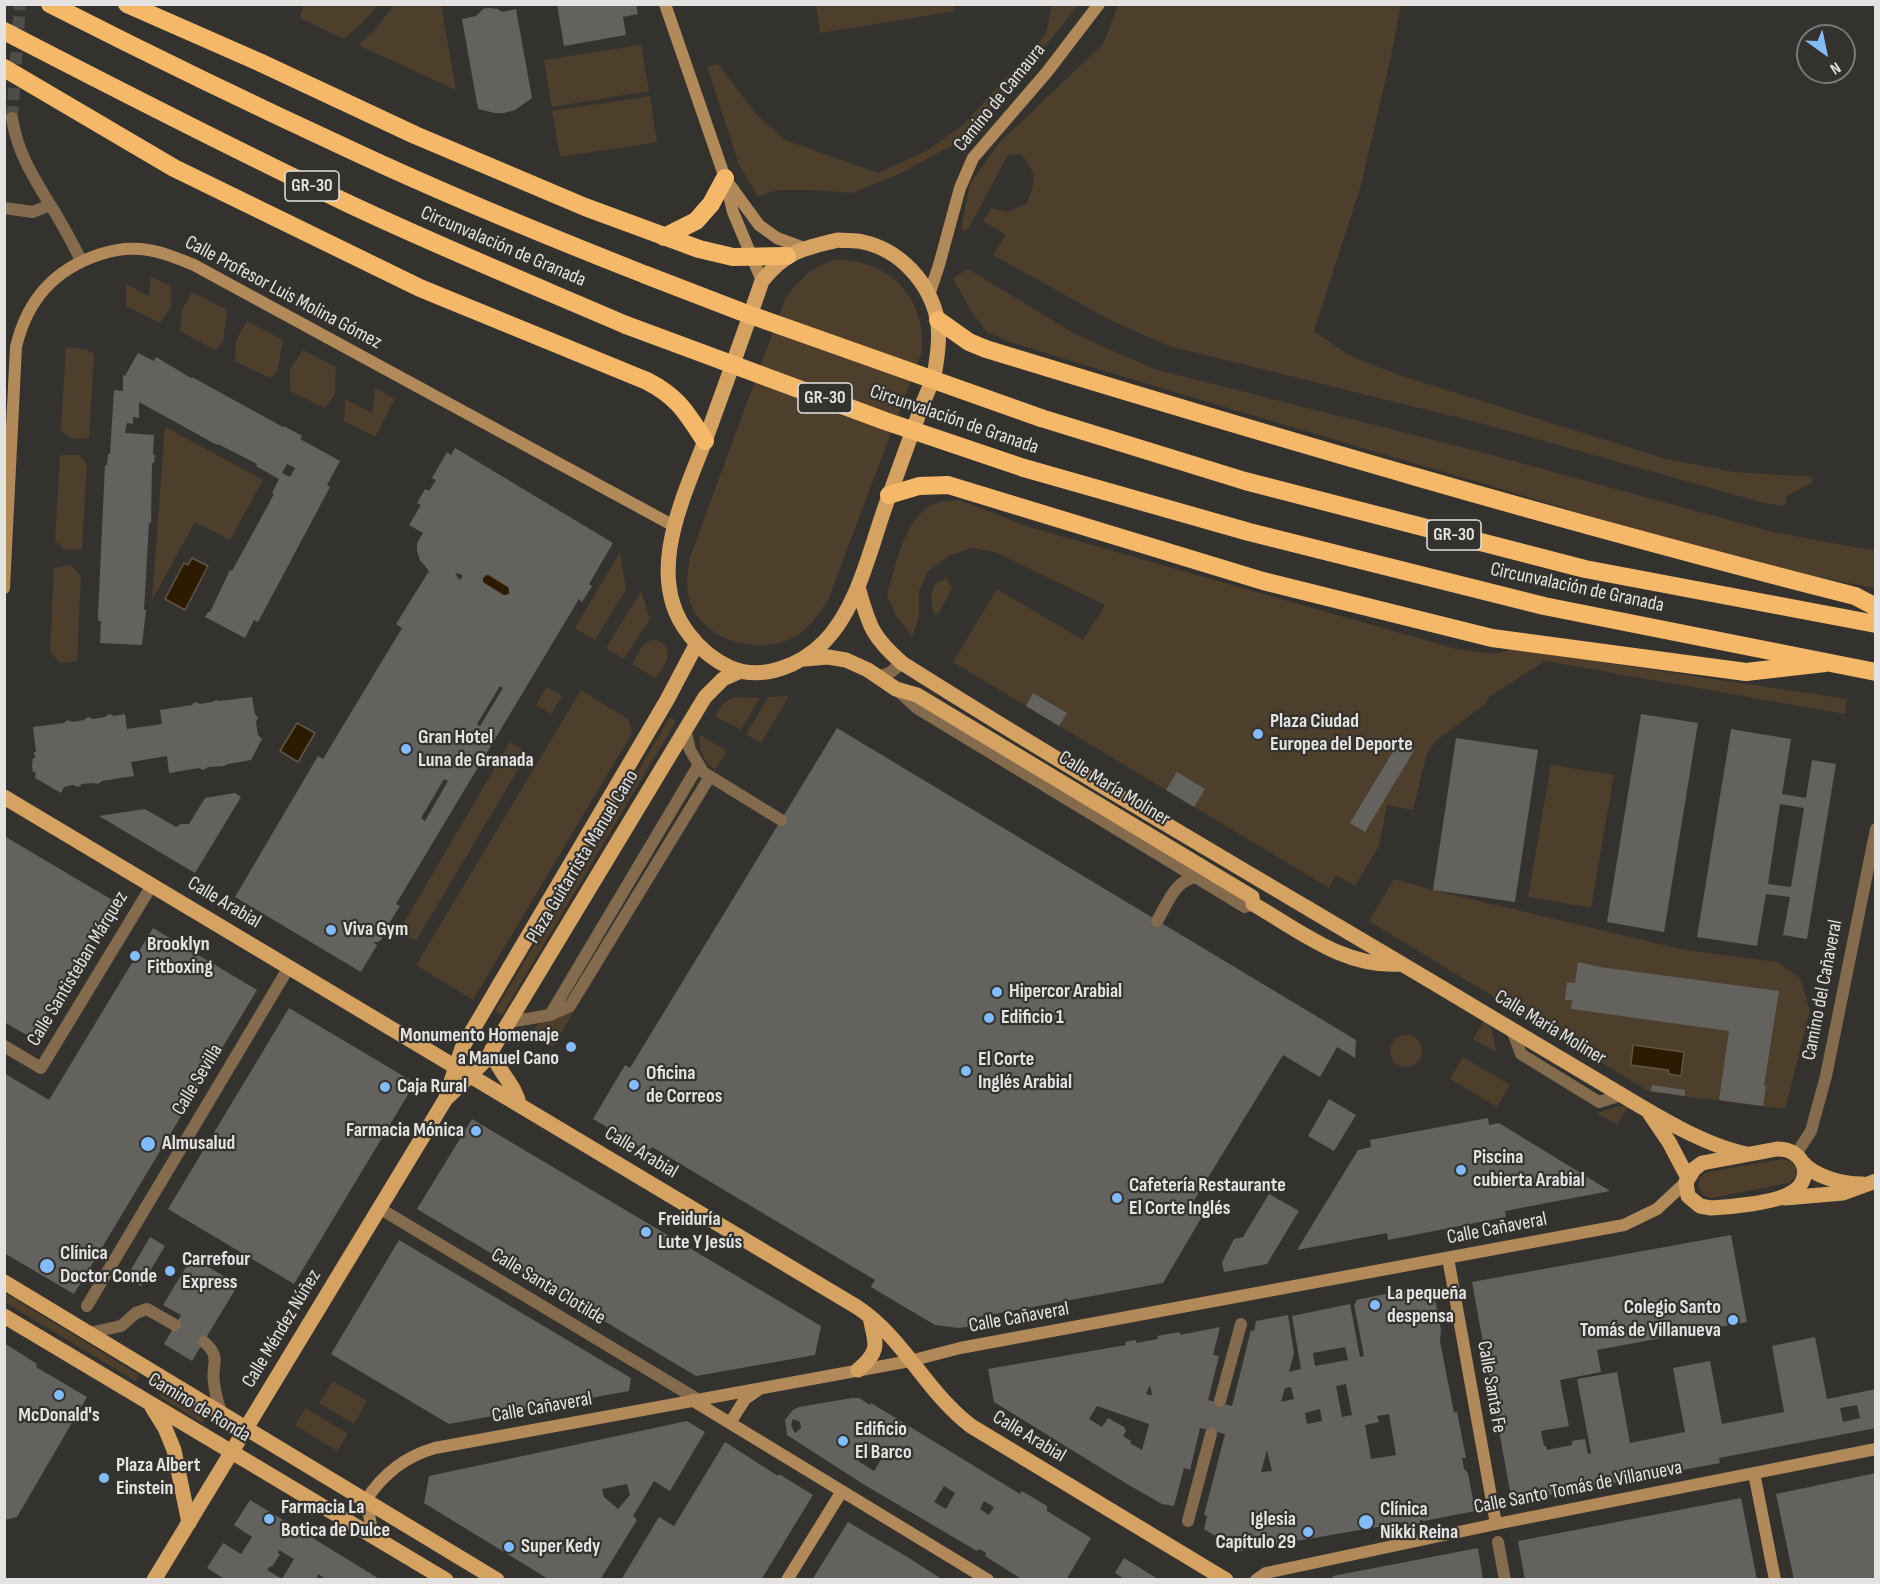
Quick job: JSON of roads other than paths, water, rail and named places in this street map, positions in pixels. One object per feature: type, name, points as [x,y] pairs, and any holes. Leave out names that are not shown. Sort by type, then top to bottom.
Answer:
[{"type":"highway","name":"Circunvalación de Granada","points":[[50,4],[190,75],[354,152],[506,219],[753,316],[1041,418],[1245,481],[1585,569],[1875,624]]},
{"type":"highway","points":[[127,4],[259,62],[415,135],[585,207],[711,252],[733,257],[786,256]]},
{"type":"highway","name":"Circunvalación de Granada","points":[[4,31],[348,204],[626,325],[885,422],[1024,468],[1249,532],[1544,606],[1875,672]]},
{"type":"highway","points":[[4,68],[174,168],[420,288],[665,390],[680,404],[705,441]]},
{"type":"highway","points":[[664,237],[696,221],[711,204],[725,178]]},
{"type":"highway","points":[[938,320],[969,342],[1007,356],[1320,450],[1694,555],[1855,596],[1875,607]]},
{"type":"highway","points":[[889,495],[919,486],[948,485],[1263,581],[1492,638],[1746,672],[1825,663]]},
{"type":"main road","points":[[838,240],[862,241],[892,254],[914,271],[929,295],[938,320],[936,367],[858,587],[835,630],[824,643],[802,660],[765,672],[741,671],[713,659],[696,645],[682,626],[672,603],[667,575],[674,526],[762,281],[786,256],[804,248],[838,240]]},
{"type":"main road","name":"Calle María Moliner","points":[[858,587],[873,633],[883,647],[902,663],[1344,931],[1647,1110],[1707,1141],[1747,1154]]},
{"type":"main road","name":"Plaza Guitarrista Manuel Cano","points":[[456,1066],[462,1048],[667,700],[696,645]]},
{"type":"main road","name":"Calle María Moliner","points":[[802,660],[821,657],[840,658],[862,667],[896,689],[922,698],[1252,897],[1253,904],[1332,950],[1366,962],[1400,964]]},
{"type":"main road","name":"Plaza Guitarrista Manuel Cano","points":[[470,1075],[486,1060],[685,729],[713,687],[741,671]]},
{"type":"main road","name":"Calle Arabial","points":[[4,797],[857,1307],[891,1336],[948,1406],[971,1425],[1227,1580]]},
{"type":"main road","points":[[492,1049],[496,1063],[515,1089],[519,1104]]},
{"type":"main road","name":"Calle Méndez Núñez","points":[[154,1580],[445,1100],[456,1066]]},
{"type":"main road","name":"Calle Méndez Núñez","points":[[445,1100],[470,1075]]},
{"type":"main road","name":"Calle María Moliner","points":[[1647,1110],[1670,1142],[1687,1180],[1686,1192],[1691,1200],[1705,1207],[1721,1208],[1779,1198],[1831,1194],[1870,1182]]},
{"type":"main road","points":[[1687,1180],[1694,1169],[1707,1161],[1782,1149],[1799,1158],[1819,1174],[1839,1181],[1870,1182]]},
{"type":"main road","points":[[1779,1198],[1794,1192],[1802,1182],[1805,1172],[1799,1158]]},
{"type":"main road","name":"Camino de Ronda","points":[[4,1282],[497,1580]]},
{"type":"main road","name":"Camino de Ronda","points":[[4,1316],[446,1580]]},
{"type":"main road","points":[[858,1370],[871,1357],[876,1344],[870,1317]]},
{"type":"main road","points":[[150,1403],[165,1428],[174,1450],[189,1522]]},
{"type":"street","points":[[665,4],[725,178],[733,212],[762,281]]},
{"type":"street","name":"Camino de Camaura","points":[[929,295],[960,188],[973,158],[1047,72],[1099,4]]},
{"type":"street","points":[[12,118],[18,145],[28,170],[51,205],[81,260]]},
{"type":"street","points":[[725,178],[759,225],[777,238],[804,248]]},
{"type":"street","points":[[4,208],[33,212],[51,205]]},
{"type":"street","name":"Calle Profesor Luis Molina Gómez","points":[[4,588],[16,347],[21,326],[36,298],[56,277],[81,260],[113,250],[140,249],[167,254],[194,265],[674,526]]},
{"type":"street","points":[[878,677],[891,672],[902,663]]},
{"type":"street","points":[[896,689],[917,708],[1245,907],[1253,904]]},
{"type":"street","points":[[685,729],[690,750],[698,766],[709,778],[781,820]]},
{"type":"street","points":[[550,1015],[698,766]]},
{"type":"street","points":[[509,1022],[550,1015],[570,1006],[709,778]]},
{"type":"street","name":"Camino del Cañaveral","points":[[1799,1158],[1811,1131],[1826,1076],[1875,828]]},
{"type":"street","points":[[1178,866],[1180,884]]},
{"type":"street","points":[[1157,921],[1180,884],[1187,879],[1197,877]]},
{"type":"street","name":"Calle Santisteban Márquez","points":[[4,1046],[41,1068],[152,885]]},
{"type":"street","points":[[1332,950],[1344,931]]},
{"type":"street","name":"Calle Sevilla","points":[[87,1306],[289,966]]},
{"type":"street","name":"Calle Cañaveral","points":[[366,1500],[389,1473],[407,1459],[424,1450],[910,1361],[946,1351],[1624,1225],[1657,1209],[1687,1180]]},
{"type":"street","name":"Calle Santa Clotilde","points":[[379,1208],[988,1580]]},
{"type":"street","name":"Calle Santa Fe","points":[[1448,1258],[1496,1524]]},
{"type":"street","points":[[89,1333],[121,1326],[136,1313],[147,1309],[175,1325]]},
{"type":"street","points":[[1221,1401],[1241,1324]]},
{"type":"street","points":[[204,1342],[212,1348],[215,1358],[213,1381],[221,1412]]},
{"type":"street","points":[[729,1423],[745,1399],[764,1388]]},
{"type":"street","points":[[1188,1521],[1211,1434]]},
{"type":"street","name":"Calle Santo Tomás de Villanueva","points":[[1256,1580],[1266,1573],[1496,1524],[1875,1449]]},
{"type":"street","points":[[1754,1473],[1775,1580]]},
{"type":"street","points":[[787,1580],[842,1491]]},
{"type":"street","points":[[366,1500],[373,1535]]},
{"type":"street","points":[[1498,1542],[1505,1580]]},
{"type":"tunnel","points":[[12,118],[20,4]]},
{"type":"place","name":"Plaza Ciudad Europea del Deporte","points":[[1258,734]]},
{"type":"place","name":"Gran Hotel Luna de Granada","points":[[406,749]]},
{"type":"place","name":"Viva Gym","points":[[331,930]]},
{"type":"place","name":"Brooklyn Fitboxing","points":[[135,956]]},
{"type":"place","name":"Hipercor Arabial","points":[[997,992]]},
{"type":"place","name":"Edificio 1","points":[[989,1018]]},
{"type":"place","name":"Monumento Homenaje a Manuel Cano","points":[[571,1047]]},
{"type":"place","name":"El Corte Inglés Arabial","points":[[966,1071]]},
{"type":"place","name":"Oficina de Correos","points":[[634,1085]]},
{"type":"place","name":"Caja Rural","points":[[385,1087]]},
{"type":"place","name":"Farmacia Mónica","points":[[476,1131]]},
{"type":"place","name":"Almusalud","points":[[148,1144]]},
{"type":"place","name":"Piscina cubierta Arabial","points":[[1461,1170]]},
{"type":"place","name":"Cafetería Restaurante El Corte Inglés","points":[[1117,1198]]},
{"type":"place","name":"Freiduría Lute Y Jesús","points":[[646,1232]]},
{"type":"place","name":"Clínica Doctor Conde","points":[[47,1266]]},
{"type":"place","name":"Carrefour Express","points":[[170,1271]]},
{"type":"place","name":"La pequeña despensa","points":[[1375,1305]]},
{"type":"place","name":"Colegio Santo Tomás de Villanueva","points":[[1733,1320]]},
{"type":"place","name":"McDonald's","points":[[59,1395]]},
{"type":"place","name":"Edificio El Barco","points":[[843,1441]]},
{"type":"place","name":"Plaza Albert Einstein","points":[[104,1478]]},
{"type":"place","name":"Farmacia La Botica de Dulce","points":[[269,1519]]},
{"type":"place","name":"Clínica Nikki Reina","points":[[1366,1522]]},
{"type":"place","name":"Iglesia Capítulo 29","points":[[1308,1532]]},
{"type":"place","name":"Super Kedy","points":[[509,1547]]}]
